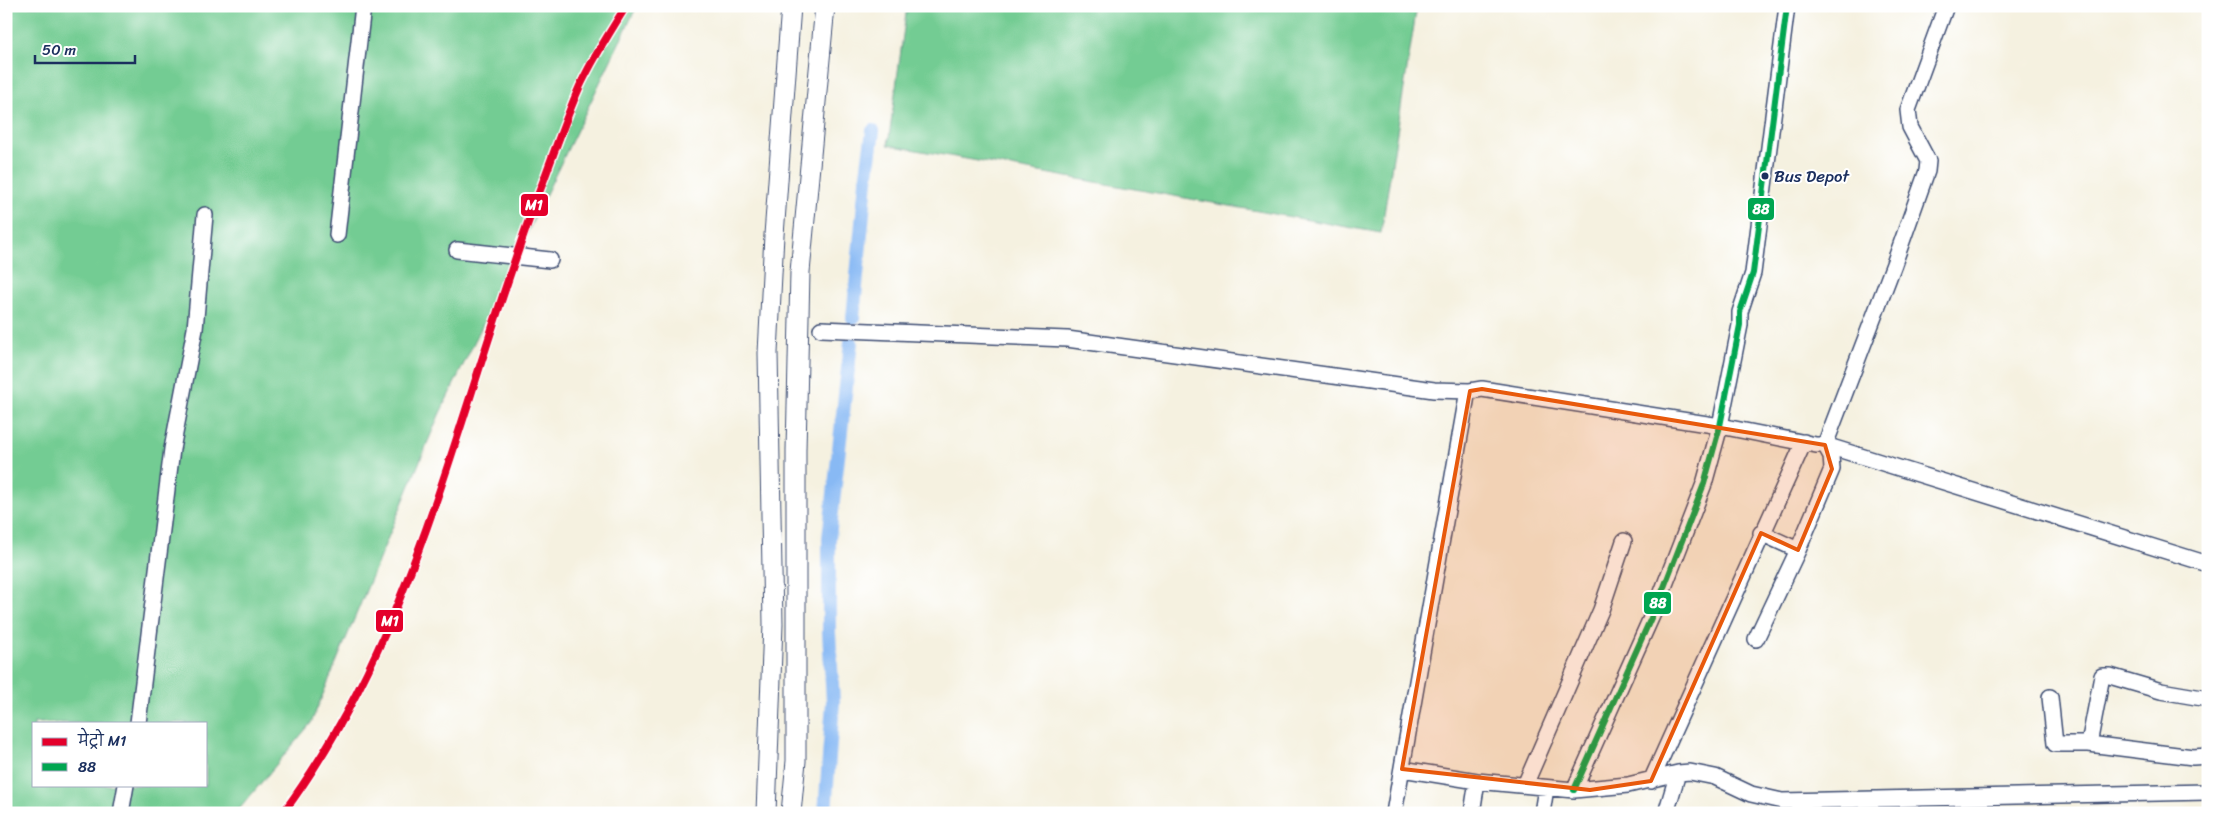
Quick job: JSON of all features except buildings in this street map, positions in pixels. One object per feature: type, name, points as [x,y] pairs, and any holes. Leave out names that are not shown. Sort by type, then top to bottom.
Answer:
[{"type":"main road","points":[[766,813],[774,624],[768,353],[774,235],[791,6]]},
{"type":"main road","points":[[791,813],[796,761],[796,450],[800,272],[825,6]]},
{"type":"street","points":[[337,235],[363,6]]},
{"type":"street","points":[[1574,790],[1674,561],[1706,478],[1720,426],[1740,324],[1740,312],[1753,273],[1787,6]]},
{"type":"street","points":[[1824,445],[1887,283],[1927,171],[1928,161],[1910,126],[1908,110],[1946,6]]},
{"type":"street","points":[[138,722],[172,449],[195,329],[205,215]]},
{"type":"street","points":[[457,250],[550,260]]},
{"type":"street","points":[[821,329],[1068,339],[1425,388],[1470,391],[1482,389],[1720,426],[1824,445],[2208,564]]},
{"type":"street","points":[[1394,813],[1470,391]]},
{"type":"street","points":[[1651,780],[1804,442]]},
{"type":"street","points":[[1756,639],[1798,550],[1832,469],[1831,456],[1824,445]]},
{"type":"street","points":[[1761,534],[1798,550]]},
{"type":"street","points":[[1525,785],[1601,610],[1624,541]]},
{"type":"street","points":[[2089,744],[2102,676],[2110,676],[2161,691],[2208,699]]},
{"type":"street","points":[[2050,697],[2055,744],[2089,744],[2193,757],[2208,756]]},
{"type":"street","points":[[1402,769],[1477,781],[1574,790],[1608,788],[1651,780],[1678,772],[1690,772],[1715,777],[1751,794],[1782,801],[2208,792]]},
{"type":"street","points":[[1666,813],[1678,772]]},
{"type":"street","points":[[1472,813],[1477,781]]},
{"type":"street","points":[[121,813],[126,786]]},
{"type":"street","points":[[1542,813],[1546,788]]},
{"type":"highlighted area","points":[[1482,389],[1825,445],[1832,469],[1798,550],[1761,533],[1651,781],[1590,790],[1402,769],[1470,391]]},
{"type":"green space","points":[[6,6],[637,6],[439,415],[311,723],[236,813],[6,813]]},
{"type":"green space","points":[[907,6],[1417,6],[1381,233],[888,145]]},
{"type":"waterway","points":[[853,318],[866,181],[873,131]]},
{"type":"waterway","points":[[825,813],[833,702],[829,632],[829,538],[851,342]]},
{"type":"metro line","name":"M1","points":[[283,813],[330,742],[369,668],[403,591],[432,511],[512,269],[562,130],[587,72],[626,6]]},
{"type":"transit line","name":"88","points":[[1574,790],[1659,600],[1704,484],[1720,426],[1740,325],[1740,312],[1753,273],[1787,6]]},
{"type":"place","name":"Bus Depot","points":[[1765,176]]}]
